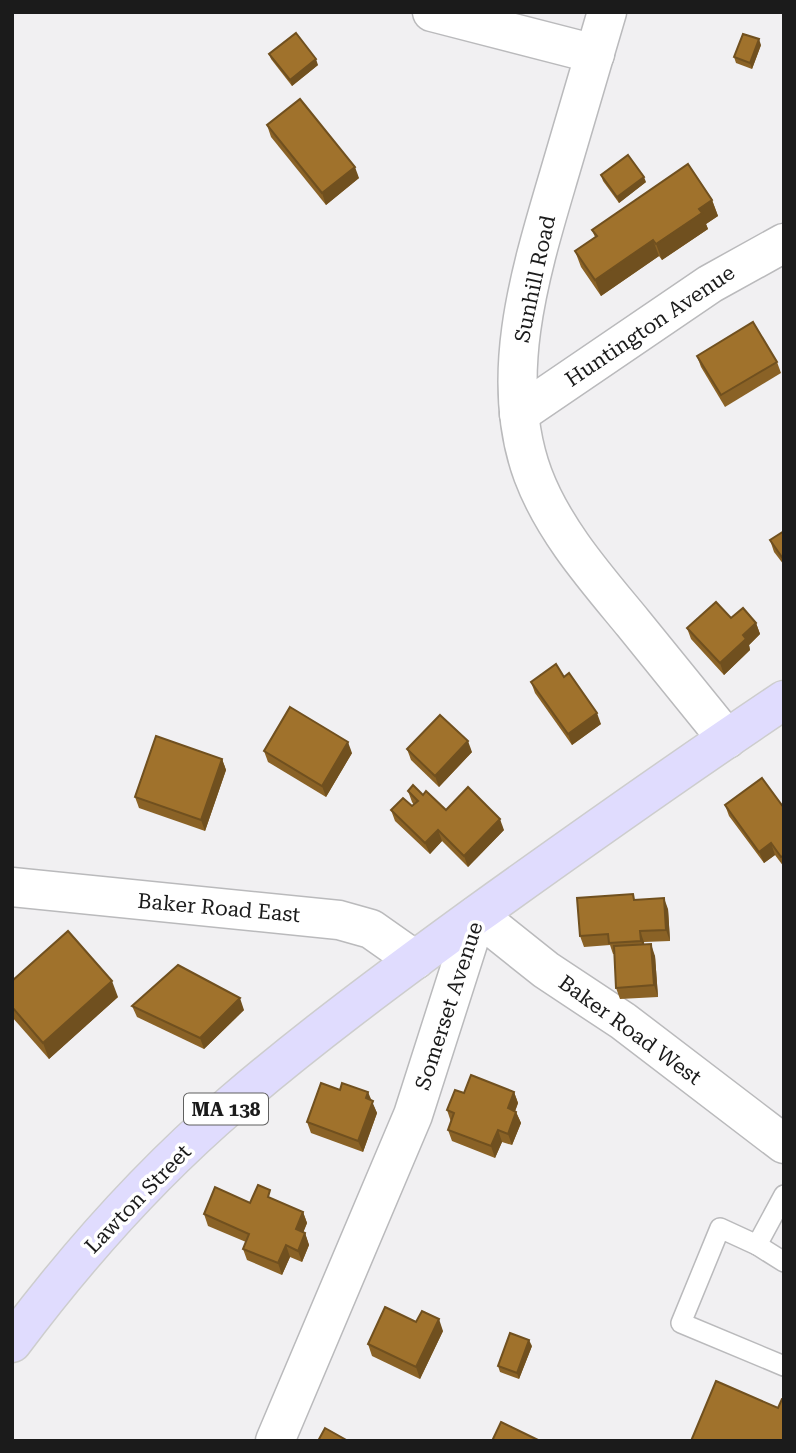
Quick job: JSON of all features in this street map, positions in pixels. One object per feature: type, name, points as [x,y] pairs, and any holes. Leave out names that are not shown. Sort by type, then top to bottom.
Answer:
[{"type":"main road","name":"Somerset Avenue","points":[[477,915],[784,700]]},
{"type":"main road","name":"Lawton Street","points":[[12,1343],[43,1301],[132,1198],[232,1104],[349,1008],[477,915]]},
{"type":"street","points":[[432,12],[595,54]]},
{"type":"street","name":"Sunhill Road","points":[[607,12],[535,258],[520,350],[519,414],[534,476],[557,522],[587,569],[727,738]]},
{"type":"street","name":"Huntington Avenue","points":[[519,414],[710,284],[784,243]]},
{"type":"street","name":"Baker Road East","points":[[12,887],[339,920],[371,929],[415,960]]},
{"type":"street","name":"Baker Road West","points":[[477,915],[545,970],[623,1021],[784,1144]]},
{"type":"street","name":"Somerset Avenue","points":[[275,1441],[413,1115],[477,915]]},
{"type":"lane","points":[[757,1245],[784,1195]]},
{"type":"lane","points":[[784,1262],[757,1245],[720,1228],[681,1323],[784,1366]]},
{"type":"building","points":[[296,33],[316,59],[290,80],[269,54]]},
{"type":"building","points":[[743,34],[759,39],[750,63],[734,57]]},
{"type":"building","points":[[300,99],[355,167],[322,193],[267,125]]},
{"type":"building","points":[[628,155],[644,177],[617,197],[601,175]]},
{"type":"building","points":[[688,164],[712,200],[699,209],[702,213],[656,244],[653,240],[595,280],[575,251],[597,236],[592,230]]},
{"type":"building","points":[[753,322],[777,362],[721,395],[697,356]]},
{"type":"building","points":[[784,531],[784,560],[770,540]]},
{"type":"building","points":[[716,602],[731,618],[743,608],[756,623],[743,635],[746,639],[720,663],[687,628]]},
{"type":"building","points":[[556,664],[564,677],[569,673],[597,713],[568,734],[531,682]]},
{"type":"building","points":[[290,707],[348,742],[322,786],[264,751]]},
{"type":"building","points":[[440,715],[468,741],[435,776],[407,749]]},
{"type":"building","points":[[156,736],[222,759],[201,820],[135,797]]},
{"type":"building","points":[[762,778],[784,808],[784,855],[781,857],[771,843],[759,852],[725,805]]},
{"type":"building","points":[[413,785],[423,795],[426,791],[446,810],[468,787],[500,819],[464,856],[438,830],[425,843],[391,810],[403,798],[412,806],[418,801],[408,791]]},
{"type":"building","points":[[633,894],[634,900],[664,898],[666,930],[640,931],[641,941],[609,943],[608,934],[580,936],[577,898]]},
{"type":"building","points":[[68,931],[112,981],[43,1043],[12,1007],[12,981]]},
{"type":"building","points":[[651,944],[654,985],[616,988],[614,946]]},
{"type":"building","points":[[178,965],[240,998],[200,1038],[132,1006]]},
{"type":"building","points":[[471,1075],[514,1092],[508,1108],[516,1112],[508,1134],[498,1130],[491,1146],[448,1130],[454,1113],[447,1110],[455,1090],[464,1093]]},
{"type":"building","points":[[321,1083],[340,1090],[342,1083],[368,1092],[366,1098],[373,1101],[358,1141],[307,1122]]},
{"type":"building","points":[[258,1185],[270,1190],[268,1197],[303,1212],[296,1229],[305,1233],[298,1251],[286,1245],[278,1263],[243,1249],[249,1234],[204,1214],[215,1187],[250,1203]]},
{"type":"building","points":[[385,1307],[416,1322],[422,1311],[439,1319],[416,1367],[368,1344]]},
{"type":"building","points":[[510,1333],[529,1340],[517,1373],[498,1366]]},
{"type":"building","points":[[716,1381],[778,1408],[784,1399],[784,1441],[691,1441]]},
{"type":"building","points":[[501,1422],[538,1440],[538,1441],[492,1441]]},
{"type":"building","points":[[325,1428],[348,1441],[318,1441]]}]
